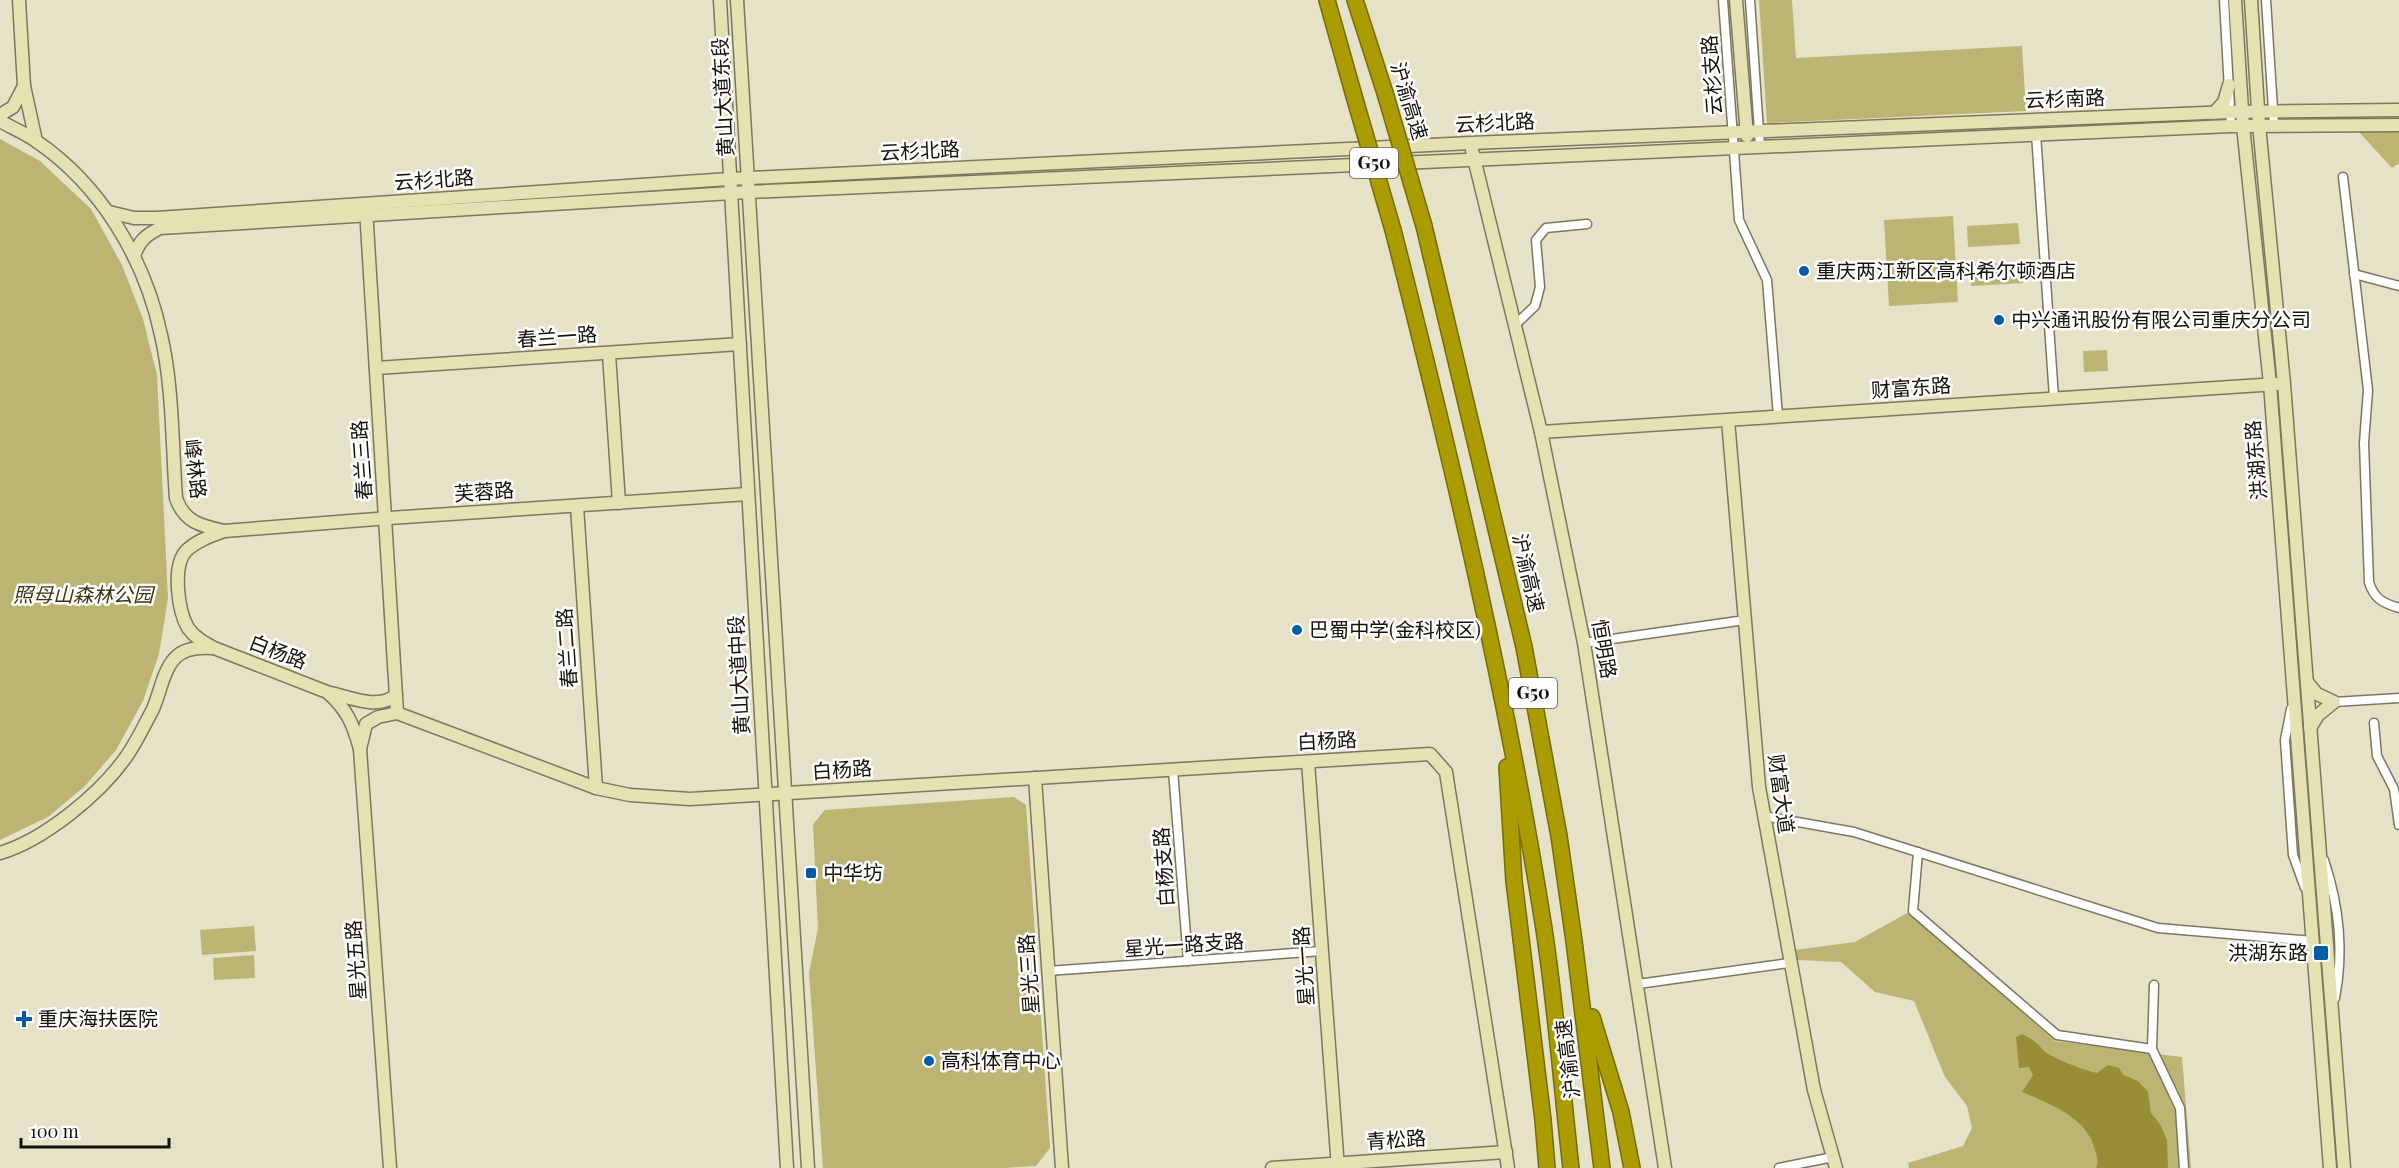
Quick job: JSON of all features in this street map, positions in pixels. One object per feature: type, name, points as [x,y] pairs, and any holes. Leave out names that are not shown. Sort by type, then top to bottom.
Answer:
[{"type":"highway","name":"沪渝高速","points":[[1327,0],[1393,230],[1431,379],[1503,698],[1544,931],[1571,1168]]},
{"type":"highway","name":"沪渝高速","points":[[1357,0],[1424,226],[1524,647],[1558,836],[1580,977],[1602,1168]]},
{"type":"highway","points":[[1503,698],[1514,881],[1547,1168]]},
{"type":"highway","points":[[1580,977],[1620,1112],[1632,1168]]},
{"type":"main road","points":[[19,0],[24,86],[36,141]]},
{"type":"main road","name":"黄山大道东段","points":[[720,0],[729,180]]},
{"type":"main road","name":"黄山大道东段","points":[[737,0],[748,192]]},
{"type":"main road","points":[[1736,0],[1754,146]]},
{"type":"main road","name":"洪湖东路","points":[[2235,0],[2237,126],[2270,384],[2330,1168]]},
{"type":"main road","name":"洪湖东路","points":[[2251,0],[2259,125],[2284,384],[2344,1168]]},
{"type":"main road","points":[[2214,112],[2224,102],[2229,85]]},
{"type":"main road","points":[[0,115],[13,106],[24,86]]},
{"type":"main road","name":"云杉南路","points":[[1733,131],[2214,112],[2399,110]]},
{"type":"main road","name":"峰林路","points":[[0,121],[36,141],[71,169],[109,212],[134,256],[154,309],[166,359],[178,507],[189,521],[224,531]]},
{"type":"main road","name":"云杉南路","points":[[1734,147],[2259,125],[2399,124]]},
{"type":"main road","name":"云杉北路","points":[[134,256],[138,244],[148,234],[160,228],[747,178],[1733,131]]},
{"type":"main road","name":"恒明路","points":[[1471,143],[1541,432],[1584,643],[1665,1168]]},
{"type":"main road","name":"云杉北路","points":[[109,212],[134,218],[157,218],[366,210],[1734,147]]},
{"type":"main road","name":"黄山大道中段","points":[[729,180],[787,1168]]},
{"type":"main road","name":"黄山大道中段","points":[[748,192],[808,1168]]},
{"type":"main road","name":"春兰三路","points":[[366,210],[397,713]]},
{"type":"main road","name":"春兰一路","points":[[376,368],[740,344]]},
{"type":"main road","points":[[609,354],[619,503]]},
{"type":"main road","name":"财富东路","points":[[1541,432],[2284,384]]},
{"type":"main road","name":"财富大道","points":[[1728,420],[1759,787],[1789,963],[1814,1090],[1834,1162]]},
{"type":"main road","name":"芙蓉路","points":[[224,531],[748,494]]},
{"type":"main road","name":"春兰二路","points":[[577,506],[596,788]]},
{"type":"main road","points":[[214,648],[194,635],[184,620],[180,602],[178,567],[184,552],[224,531]]},
{"type":"main road","points":[[0,853],[52,827],[92,794],[126,757],[153,709],[170,663],[176,657],[189,651],[214,648]]},
{"type":"main road","name":"白杨路","points":[[214,648],[327,692],[378,702],[389,700],[396,695]]},
{"type":"main road","points":[[2307,682],[2317,694],[2334,702],[2319,715],[2310,728]]},
{"type":"main road","name":"白杨路","points":[[327,692],[345,710],[360,749]]},
{"type":"main road","points":[[360,749],[366,724],[378,717],[397,713]]},
{"type":"main road","name":"白杨路","points":[[397,713],[596,788],[666,799],[785,794],[1430,754],[1446,772],[1506,1152]]},
{"type":"main road","name":"星光五路","points":[[360,749],[390,1168]]},
{"type":"main road","name":"星光一路","points":[[1308,762],[1338,1166]]},
{"type":"main road","name":"星光三路","points":[[1035,778],[1062,1168]]},
{"type":"main road","points":[[1506,1152],[1508,1168]]},
{"type":"main road","name":"青松路","points":[[1272,1168],[1338,1166],[1506,1152]]},
{"type":"street","name":"云杉支路","points":[[1723,0],[1739,220],[1767,280],[1778,416]]},
{"type":"street","points":[[1750,0],[1753,130]]},
{"type":"street","name":"洪湖东路","points":[[2224,0],[2229,85],[2236,112]]},
{"type":"street","points":[[2266,0],[2274,125]]},
{"type":"street","points":[[2036,134],[2054,398]]},
{"type":"street","points":[[2343,177],[2368,390],[2364,443],[2369,582],[2376,598],[2382,603],[2399,608]]},
{"type":"street","points":[[1515,325],[1535,306],[1540,287],[1536,240],[1546,228],[1587,224]]},
{"type":"street","points":[[2354,274],[2399,286]]},
{"type":"street","points":[[1584,643],[1744,620]]},
{"type":"street","points":[[2334,702],[2399,698]]},
{"type":"street","points":[[2374,723],[2377,756],[2396,788],[2399,825]]},
{"type":"street","name":"白杨支路","points":[[1173,770],[1188,961]]},
{"type":"street","points":[[1764,816],[1854,832],[2158,928],[2313,941]]},
{"type":"street","points":[[1918,852],[1913,911],[2057,1035],[2152,1049]]},
{"type":"street","name":"星光一路支路","points":[[1048,971],[1322,951]]},
{"type":"street","points":[[1638,984],[1789,963]]},
{"type":"street","points":[[2154,986],[2152,1049],[2180,1108],[2184,1168]]},
{"type":"street","points":[[1779,1168],[1834,1162]]},
{"type":"green space","points":[[1759,0],[1792,0],[1796,58],[2022,46],[2026,111],[1767,123]]},
{"type":"green space","points":[[2359,132],[2399,132],[2399,163],[2392,168]]},
{"type":"green space","name":"照母山森林公园","points":[[0,139],[40,161],[91,209],[122,265],[143,319],[157,375],[168,598],[159,654],[143,701],[116,750],[85,786],[48,817],[0,840]]},
{"type":"green space","points":[[1953,216],[1958,302],[1889,306],[1884,220]]},
{"type":"green space","points":[[2018,223],[2020,244],[1968,247],[1967,226]]},
{"type":"green space","points":[[2021,262],[2023,283],[1971,286],[1970,265]]},
{"type":"green space","points":[[2107,350],[2108,371],[2084,372],[2083,351]]},
{"type":"green space","name":"高科体育中心","points":[[1014,797],[1026,805],[1050,1148],[1036,1166],[823,1168],[809,973],[818,928],[813,824],[825,810]]},
{"type":"green space","points":[[1909,912],[2055,1041],[2182,1057],[2191,1168],[1909,1168],[1908,1163],[1963,1146],[1972,1128],[1967,1106],[1945,1077],[1914,1001],[1875,992],[1841,962],[1797,960],[1795,950],[1855,942]]},
{"type":"green space","points":[[254,926],[256,951],[202,955],[200,930]]},
{"type":"green space","points":[[254,955],[255,978],[214,980],[213,958]]},
{"type":"shaded area","points":[[2022,1034],[2048,1054],[2069,1064],[2097,1073],[2108,1065],[2119,1068],[2123,1075],[2138,1081],[2148,1092],[2151,1113],[2160,1124],[2167,1140],[2168,1168],[2096,1168],[2098,1161],[2091,1139],[2076,1120],[2044,1101],[2022,1092],[2033,1075],[2029,1067],[2019,1068],[2016,1037]]},
{"type":"place","name":"重庆两江新区高科希尔顿酒店","points":[[1804,271]]},
{"type":"place","name":"中兴通讯股份有限公司重庆分公司","points":[[1999,320]]},
{"type":"place","name":"巴蜀中学(金科校区)","points":[[1297,630]]},
{"type":"place","name":"中华坊","points":[[811,873]]},
{"type":"place","name":"洪湖东路","points":[[2321,953]]},
{"type":"place","name":"重庆海扶医院","points":[[24,1019]]},
{"type":"place","name":"高科体育中心","points":[[929,1061]]}]
